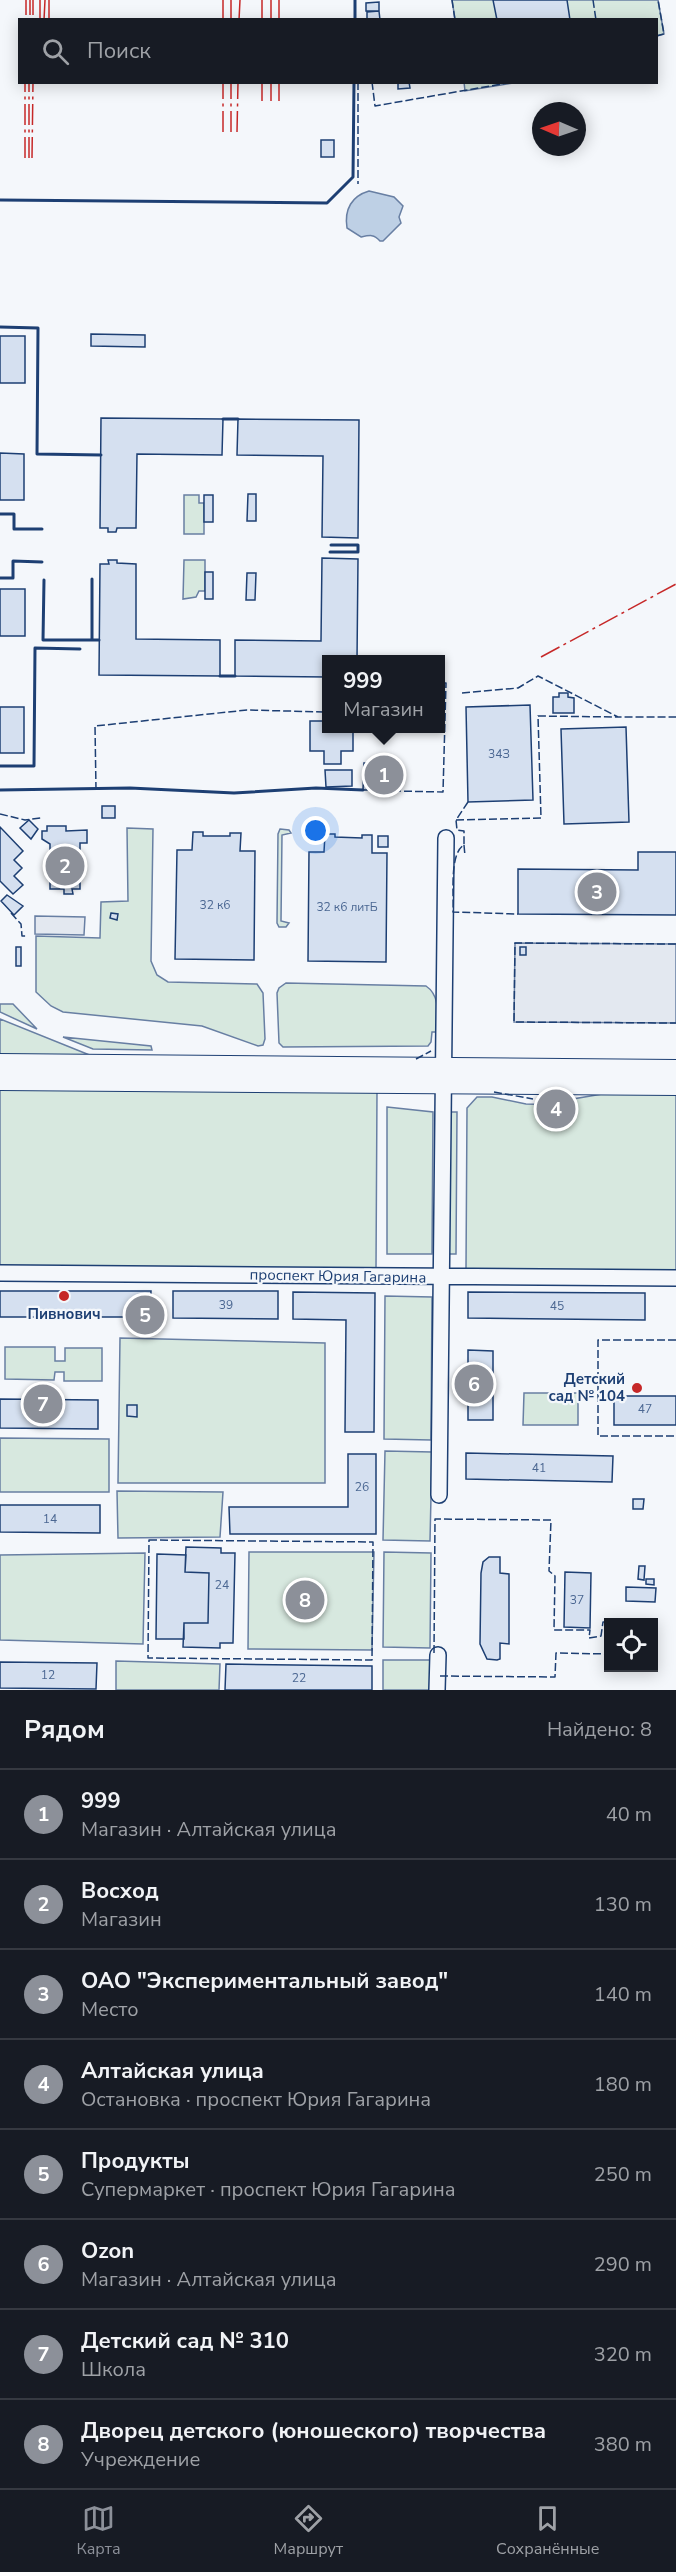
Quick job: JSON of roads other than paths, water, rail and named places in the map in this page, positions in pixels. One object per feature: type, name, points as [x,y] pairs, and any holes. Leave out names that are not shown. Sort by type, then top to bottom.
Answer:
[{"type":"main road","points":[[0,1064],[676,1085]]},
{"type":"main road","points":[[0,1080],[442,1076],[676,1070]]},
{"type":"street","points":[[439,1495],[446,838]]},
{"type":"street","name":"проспект Юрия Гагарина","points":[[0,1273],[676,1278]]},
{"type":"street","points":[[437,1690],[438,1655]]},
{"type":"water","points":[[369,191],[394,197],[403,206],[399,217],[401,223],[383,241],[372,236],[361,237],[347,228],[346,221],[350,204],[358,196]]},
{"type":"place","name":"999","points":[[384,775]]},
{"type":"place","name":"Восход","points":[[65,866]]},
{"type":"place","name":"ОАО \"Экспериментальный завод\"","points":[[597,892]]},
{"type":"place","name":"Алтайская улица","points":[[556,1109]]},
{"type":"place","name":"Пивнович","points":[[64,1296]]},
{"type":"place","name":"Продукты","points":[[145,1315]]},
{"type":"place","name":"Ozon","points":[[474,1384]]},
{"type":"place","name":"Детский сад № 104","points":[[637,1388]]},
{"type":"place","name":"Детский сад № 310","points":[[43,1404]]},
{"type":"place","name":"Дворец детского (юношеского) творчества","points":[[305,1600]]}]
